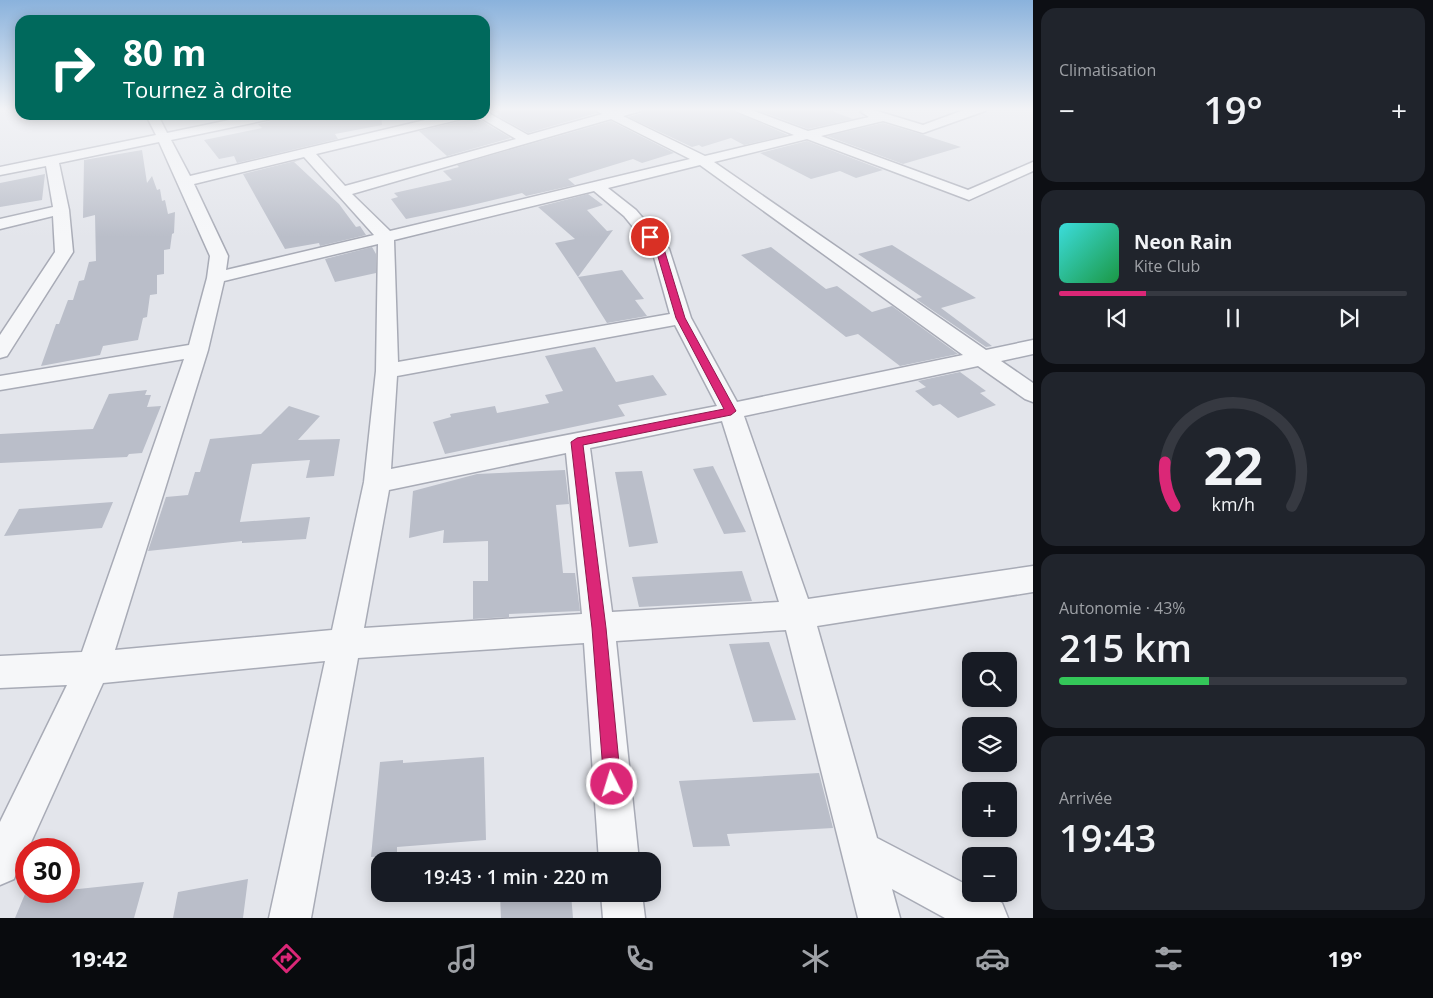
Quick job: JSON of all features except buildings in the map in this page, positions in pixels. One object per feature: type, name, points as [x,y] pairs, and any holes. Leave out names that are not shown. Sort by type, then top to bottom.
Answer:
[{"type":"street","points":[[0,171],[96,151]]},
{"type":"street","points":[[0,865],[93,668],[198,350],[216,278],[219,256],[170,151]]},
{"type":"street","points":[[186,182],[312,151]]},
{"type":"street","points":[[342,192],[488,151]]},
{"type":"street","points":[[683,151],[702,160],[1033,394]]},
{"type":"street","points":[[216,278],[740,151]]},
{"type":"street","points":[[848,151],[969,196],[1033,166]]},
{"type":"street","points":[[290,918],[377,482],[387,371],[386,237],[342,192],[307,152]]},
{"type":"street","points":[[0,351],[64,252],[61,210],[52,160]]},
{"type":"street","points":[[596,185],[630,213],[660,249],[681,318],[731,411],[798,615],[879,918]]},
{"type":"street","points":[[0,224],[61,210]]},
{"type":"street","points":[[387,371],[681,318]]},
{"type":"street","points":[[377,482],[731,411],[1033,347]]},
{"type":"street","points":[[0,383],[198,350]]},
{"type":"street","points":[[577,442],[599,628],[618,852]]},
{"type":"street","points":[[0,672],[93,668],[345,644],[798,615],[1033,579]]},
{"type":"street","points":[[862,852],[987,918]]},
{"type":"street","points":[[623,902],[624,918]]},
{"type":"route","points":[[612,784],[599,628],[577,442],[731,411],[681,318],[660,249],[650,237]]}]
